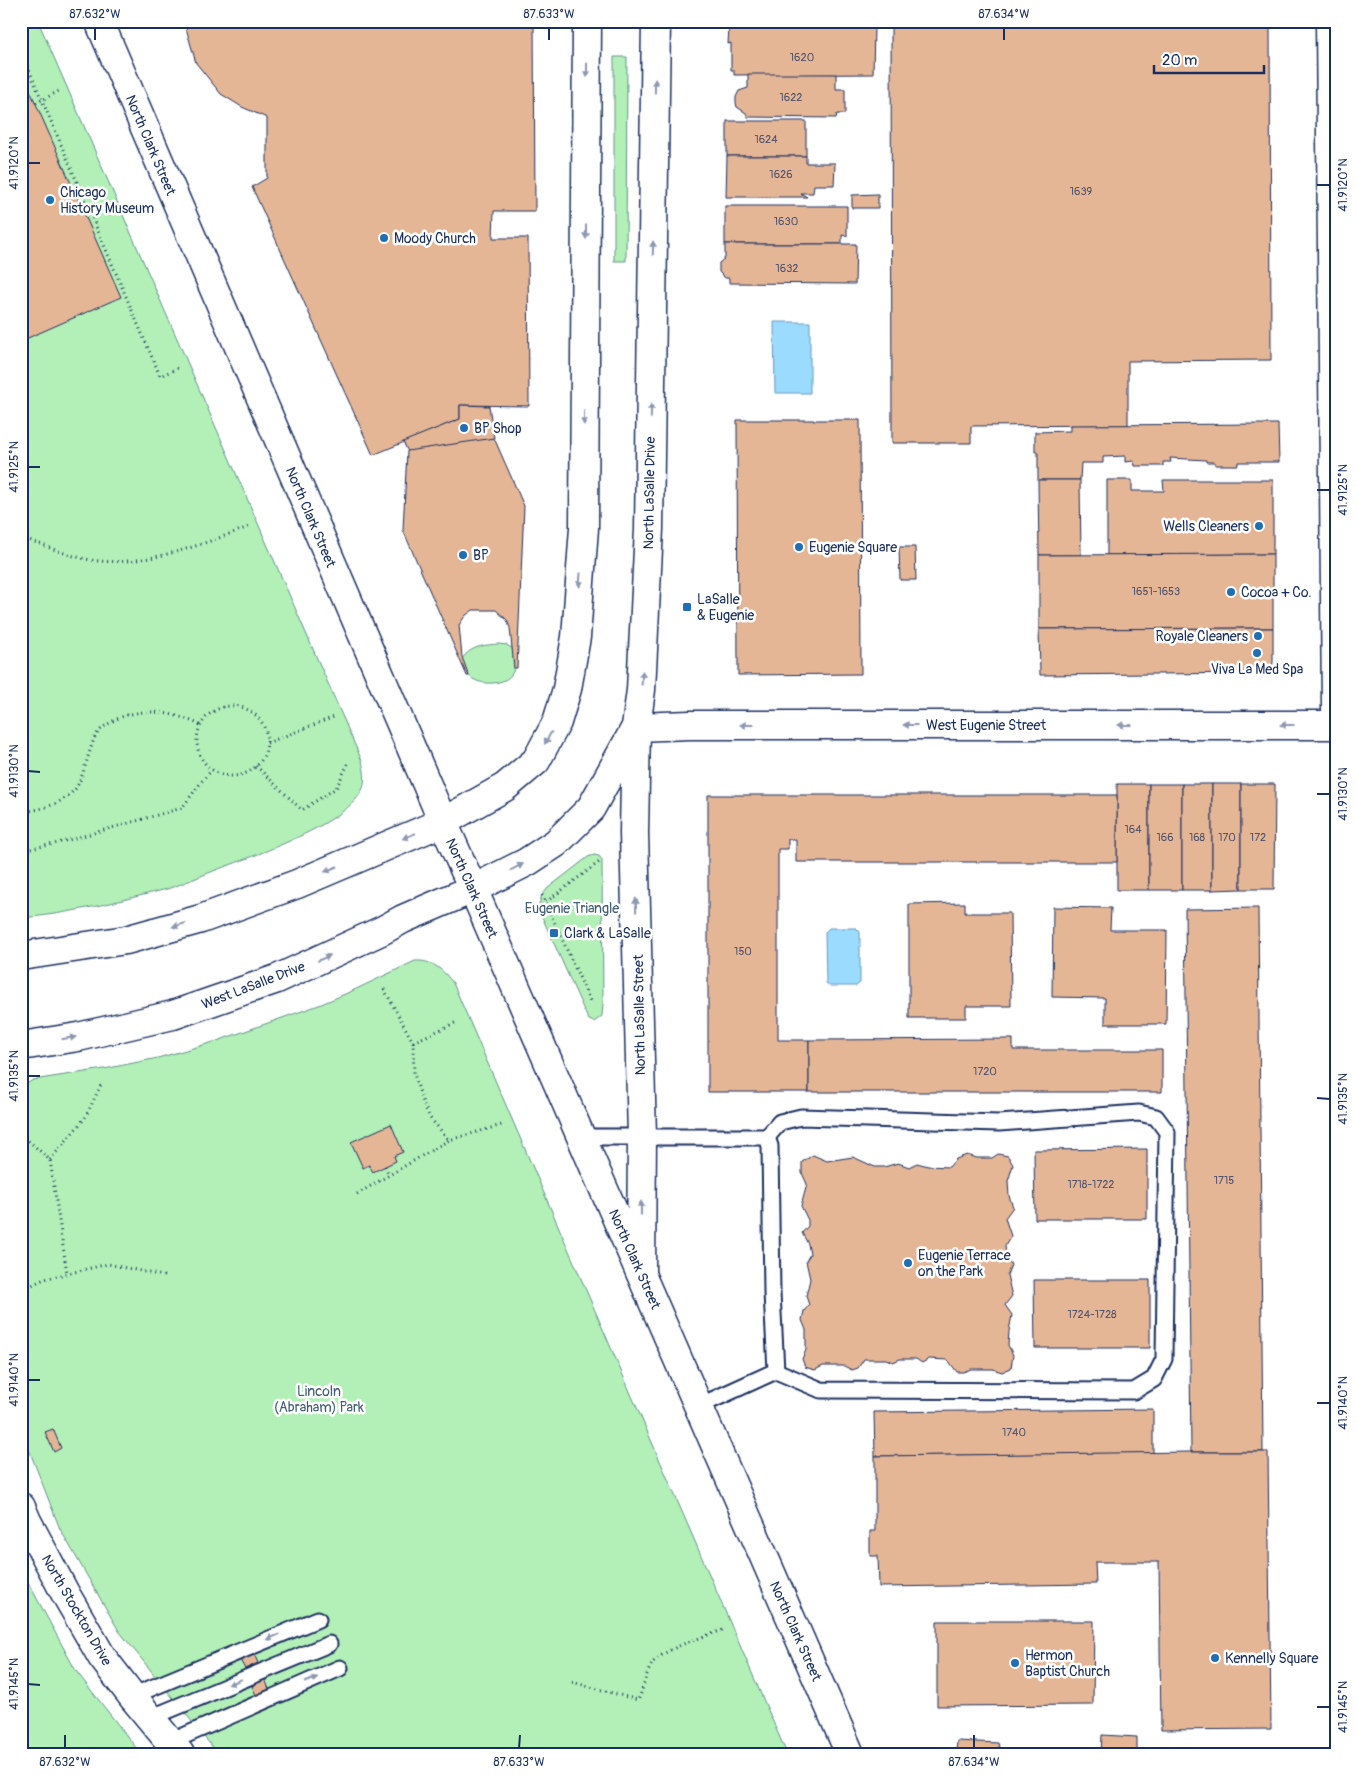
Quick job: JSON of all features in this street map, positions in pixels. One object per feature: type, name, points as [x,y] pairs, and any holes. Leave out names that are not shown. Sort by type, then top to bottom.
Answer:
[{"type":"main road","name":"North Clark Street","points":[[99,21],[443,822],[850,1754]]},
{"type":"main road","points":[[21,956],[126,940],[202,919],[297,884],[443,822],[505,787],[536,761],[557,722],[567,689],[576,637],[584,528],[587,21]]},
{"type":"main road","name":"North LaSalle Drive","points":[[473,889],[527,862],[556,843],[591,808],[636,727],[641,690],[649,529],[656,21]]},
{"type":"main road","points":[[1330,21],[1333,122],[1336,709]]},
{"type":"main road","name":"West Eugenie Street","points":[[636,727],[690,725],[1336,725]]},
{"type":"main road","name":"North LaSalle Street","points":[[636,727],[634,833],[642,1136],[641,1274]]},
{"type":"main road","name":"West LaSalle Drive","points":[[21,1046],[78,1037],[174,1015],[277,979],[403,919],[473,889]]},
{"type":"main road","name":"North Stockton Drive","points":[[21,1507],[69,1601],[102,1656],[175,1748]]},
{"type":"lane","points":[[581,1137],[767,1137],[780,1122],[801,1117],[1000,1123],[1139,1113],[1156,1117],[1167,1132],[1164,1358],[1154,1379],[1134,1391],[821,1390],[776,1371],[698,1406]]},
{"type":"lane","points":[[767,1137],[770,1146],[772,1293],[776,1371]]},
{"type":"lane","points":[[132,1696],[318,1619]]},
{"type":"lane","points":[[150,1718],[329,1644]]},
{"type":"lane","points":[[175,1748],[340,1668]]},
{"type":"path","points":[[21,52],[160,376],[180,367]]},
{"type":"path","points":[[36,103],[59,92]]},
{"type":"path","points":[[21,537],[90,560],[112,560],[146,557],[194,547],[251,526]]},
{"type":"path","points":[[233,706],[245,708],[255,714],[263,723],[267,743],[263,757],[256,766],[246,773],[235,776],[223,775],[212,770],[204,763],[198,753],[196,742],[200,724],[211,712],[222,707],[233,706]]},
{"type":"path","points":[[21,812],[51,806],[65,798],[77,787],[96,735],[115,719],[127,715],[150,712],[186,718],[200,724]]},
{"type":"path","points":[[267,743],[334,716]]},
{"type":"path","points":[[256,766],[302,810],[336,788],[348,764]]},
{"type":"path","points":[[21,851],[58,843],[182,808],[212,770]]},
{"type":"path","points":[[538,908],[602,860]]},
{"type":"path","points":[[542,895],[590,1003]]},
{"type":"path","points":[[384,989],[414,1042],[414,1074],[423,1103],[430,1118],[449,1140]]},
{"type":"path","points":[[414,1042],[457,1022]]},
{"type":"path","points":[[50,1160],[85,1118],[101,1085]]},
{"type":"path","points":[[357,1194],[449,1140],[505,1124]]},
{"type":"path","points":[[21,1134],[50,1160],[67,1273]]},
{"type":"path","points":[[385,1166],[389,1175]]},
{"type":"path","points":[[28,1287],[44,1279],[108,1264],[168,1277]]},
{"type":"path","points":[[572,1682],[638,1700],[644,1688],[646,1674],[654,1661],[668,1651],[723,1630]]},
{"type":"green space","points":[[21,21],[38,21],[362,761],[365,778],[363,788],[354,801],[339,814],[320,826],[274,848],[167,889],[76,910],[21,918]]},
{"type":"green space","points":[[614,57],[627,57],[626,261],[614,261]]},
{"type":"green space","points":[[499,644],[507,645],[513,649],[514,669],[512,674],[496,683],[483,683],[471,678],[462,659],[469,651],[478,647]]},
{"type":"green space","name":"Eugenie Triangle","points":[[599,856],[602,860],[603,1004],[602,1016],[594,1022],[587,1017],[538,908],[542,895],[548,888],[588,857]]},
{"type":"green space","name":"Lincoln (Abraham) Park","points":[[415,961],[432,964],[453,983],[787,1754],[218,1754],[119,1631],[60,1529],[21,1429],[21,1087],[33,1080],[158,1058],[217,1041],[319,1005]]},
{"type":"green space","points":[[21,1569],[76,1671],[141,1754],[21,1754]]},
{"type":"water","points":[[774,322],[810,322],[810,393],[775,393]]},
{"type":"water","points":[[829,928],[856,928],[860,932],[860,983],[856,986],[830,986],[826,983],[825,932]]},
{"type":"building","name":"Moody Church","points":[[184,21],[534,21],[535,211],[494,211],[493,238],[528,238],[529,406],[460,405],[460,419],[373,455],[252,187],[267,178],[267,118],[242,107],[221,94],[196,63]]},
{"type":"building","points":[[759,21],[781,21],[784,25],[874,26],[873,74],[734,75],[734,70],[731,70],[731,43],[728,44],[729,27],[757,28]]},
{"type":"building","points":[[891,21],[1270,21],[1271,360],[1128,361],[1128,425],[971,426],[971,443],[892,443]]},
{"type":"building","name":"Chicago History Museum","points":[[21,70],[121,297],[21,341]]},
{"type":"building","points":[[748,74],[836,74],[836,89],[845,89],[845,114],[837,114],[836,118],[748,117],[746,113],[737,107],[736,97],[739,91],[748,88]]},
{"type":"building","points":[[727,121],[806,121],[806,156],[727,156]]},
{"type":"building","points":[[727,156],[806,156],[806,163],[835,163],[834,185],[814,185],[813,193],[800,193],[807,197],[726,197]]},
{"type":"building","points":[[878,194],[878,208],[852,208],[852,195]]},
{"type":"building","points":[[725,206],[847,206],[847,236],[842,235],[842,244],[725,244]]},
{"type":"building","points":[[725,244],[856,244],[855,284],[729,283],[729,278],[725,278],[719,272],[719,263],[725,258]]},
{"type":"building","name":"BP Shop","points":[[460,405],[489,406],[494,438],[418,471],[403,442],[460,419]]},
{"type":"building","name":"Eugenie Square","points":[[737,420],[860,420],[861,674],[738,675]]},
{"type":"building","points":[[1278,424],[1279,462],[1238,462],[1238,465],[1215,465],[1215,462],[1206,462],[1206,460],[1170,458],[1171,462],[1163,462],[1163,466],[1135,466],[1134,461],[1125,462],[1125,456],[1103,457],[1103,463],[1081,463],[1080,480],[1038,480],[1038,452],[1035,452],[1035,432],[1070,431],[1070,425]]},
{"type":"building","points":[[494,438],[524,506],[517,668],[514,668],[510,628],[507,620],[496,610],[473,610],[465,616],[459,625],[462,657],[469,676],[467,676],[403,530],[407,451]]},
{"type":"building","points":[[1038,480],[1080,480],[1081,555],[1039,555]]},
{"type":"building","points":[[1107,480],[1132,480],[1132,491],[1164,491],[1163,480],[1273,480],[1273,554],[1107,555]]},
{"type":"building","points":[[899,547],[915,547],[916,580],[900,580]]},
{"type":"building","points":[[1273,554],[1273,628],[1039,629],[1039,555]]},
{"type":"building","points":[[1273,628],[1273,662],[1272,668],[1266,673],[1040,675],[1039,629]]},
{"type":"building","points":[[1117,784],[1149,784],[1149,890],[1117,890]]},
{"type":"building","points":[[1149,784],[1182,784],[1182,890],[1149,890]]},
{"type":"building","points":[[1182,784],[1212,784],[1212,890],[1182,890]]},
{"type":"building","points":[[1212,784],[1241,784],[1241,889],[1212,890]]},
{"type":"building","points":[[1241,784],[1275,784],[1274,889],[1241,889]]},
{"type":"building","points":[[708,795],[1117,795],[1117,862],[796,862],[796,840],[788,839],[788,849],[778,849],[778,1040],[809,1040],[809,1092],[708,1092]]},
{"type":"building","points":[[965,903],[965,913],[1010,913],[1011,1006],[966,1006],[966,1018],[909,1018],[909,904]]},
{"type":"building","points":[[1053,907],[1111,908],[1110,930],[1167,930],[1166,1024],[1105,1024],[1105,998],[1052,997]]},
{"type":"building","points":[[1258,908],[1263,1452],[1191,1452],[1185,909]]},
{"type":"building","points":[[1013,1039],[1013,1050],[1162,1050],[1162,1092],[809,1092],[809,1040]]},
{"type":"building","points":[[391,1124],[403,1152],[394,1156],[396,1161],[373,1172],[369,1165],[363,1168],[351,1142]]},
{"type":"building","points":[[1147,1149],[1147,1219],[1035,1219],[1034,1150]]},
{"type":"building","name":"Eugenie Terrace on the Park","points":[[998,1154],[1008,1156],[1013,1165],[1008,1181],[1009,1196],[1013,1207],[1005,1218],[1011,1236],[1005,1246],[1006,1255],[1011,1265],[1007,1275],[1012,1296],[1005,1305],[1012,1315],[1008,1345],[1013,1355],[1011,1368],[1002,1372],[993,1369],[971,1369],[957,1372],[948,1360],[929,1359],[922,1363],[916,1359],[900,1359],[893,1362],[886,1359],[864,1359],[858,1368],[852,1370],[844,1366],[823,1366],[815,1370],[805,1367],[802,1359],[806,1350],[806,1330],[802,1320],[804,1311],[809,1305],[806,1296],[810,1279],[806,1261],[810,1254],[808,1244],[802,1233],[808,1226],[808,1220],[801,1206],[807,1184],[802,1173],[802,1162],[813,1155],[827,1161],[853,1157],[875,1167],[884,1167],[898,1163],[909,1167],[917,1163],[928,1166],[949,1167],[956,1159],[967,1155],[977,1158],[992,1158]]},
{"type":"building","points":[[1034,1280],[1150,1280],[1150,1348],[1035,1348]]},
{"type":"building","points":[[1153,1409],[1153,1453],[875,1456],[874,1412]]},
{"type":"building","points":[[53,1429],[61,1448],[54,1452],[45,1432]]},
{"type":"building","name":"Kennelly Square","points":[[1268,1452],[1271,1729],[1161,1730],[1159,1562],[1095,1562],[1096,1584],[879,1587],[878,1556],[870,1556],[870,1531],[875,1531],[875,1456]]},
{"type":"building","name":"Hermon Baptist Church","points":[[937,1621],[1094,1621],[1093,1705],[937,1706]]},
{"type":"building","points":[[254,1654],[258,1663],[245,1669],[240,1660]]},
{"type":"building","points":[[265,1679],[269,1689],[256,1695],[252,1686]]},
{"type":"building","points":[[1102,1735],[1137,1737],[1137,1754],[1101,1754]]},
{"type":"building","points":[[957,1741],[998,1743],[1000,1751],[1050,1751],[1050,1754],[949,1754],[956,1753]]},
{"type":"place","name":"Chicago History Museum","points":[[50,200]]},
{"type":"place","name":"Moody Church","points":[[384,238]]},
{"type":"place","name":"BP Shop","points":[[464,428]]},
{"type":"place","name":"Wells Cleaners","points":[[1259,526]]},
{"type":"place","name":"Eugenie Square","points":[[799,547]]},
{"type":"place","name":"BP","points":[[463,555]]},
{"type":"place","name":"Cocoa + Co.","points":[[1231,592]]},
{"type":"place","name":"LaSalle & Eugenie","points":[[687,607]]},
{"type":"place","name":"Royale Cleaners","points":[[1258,636]]},
{"type":"place","name":"Viva La Med Spa","points":[[1257,653]]},
{"type":"place","name":"Clark & LaSalle","points":[[554,933]]},
{"type":"place","name":"Eugenie Terrace on the Park","points":[[908,1263]]},
{"type":"place","name":"Kennelly Square","points":[[1215,1658]]},
{"type":"place","name":"Hermon Baptist Church","points":[[1015,1663]]}]
